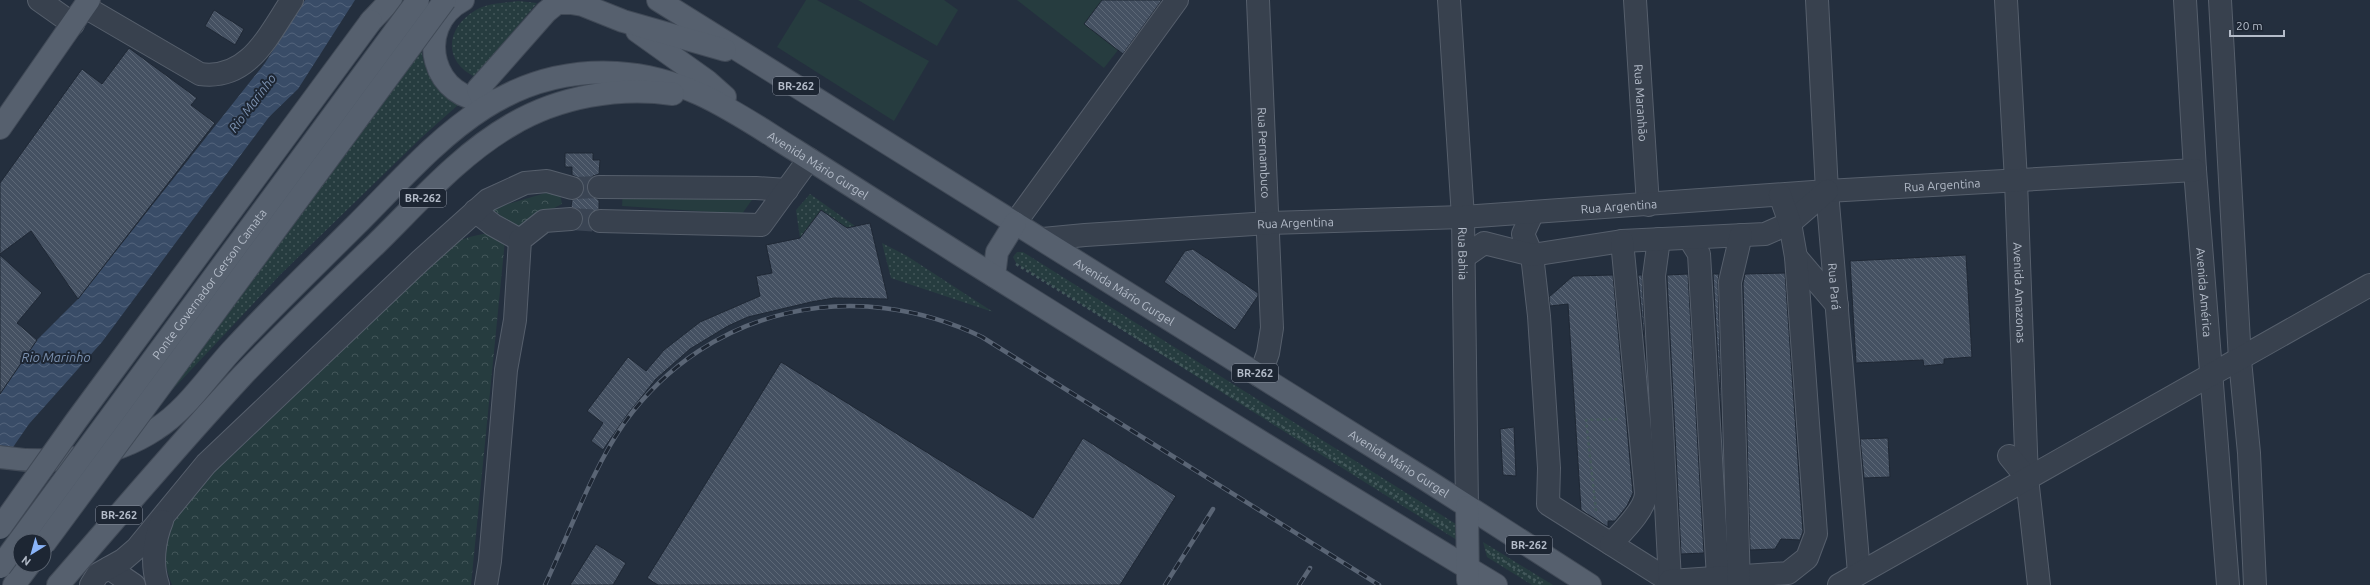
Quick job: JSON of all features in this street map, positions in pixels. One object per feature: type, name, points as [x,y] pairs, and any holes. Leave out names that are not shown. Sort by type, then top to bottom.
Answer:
[{"type":"main road","points":[[0,528],[76,421],[371,21],[391,0]]},
{"type":"main road","name":"Ponte Governador Gerson Camata","points":[[0,567],[418,0]]},
{"type":"main road","name":"Ponte Governador Gerson Camata","points":[[52,533],[445,0]]},
{"type":"main road","points":[[463,0],[448,10],[437,28],[434,38],[435,59],[444,79],[452,88],[462,94],[489,100]]},
{"type":"main road","name":"Avenida Mário Gurgel","points":[[658,0],[1467,507],[1504,528],[1590,585]]},
{"type":"main road","points":[[489,100],[478,89],[546,12],[557,3],[571,3],[588,6],[623,21],[751,58]]},
{"type":"main road","points":[[0,128],[82,10]]},
{"type":"main road","points":[[623,21],[707,81],[757,126]]},
{"type":"main road","points":[[0,457],[42,460],[91,455],[121,446],[154,431],[168,420],[260,321],[438,143],[489,100],[541,81],[566,76],[615,73],[665,80],[694,91],[734,111]]},
{"type":"main road","name":"BR-262","points":[[58,585],[180,445],[243,376],[316,302],[472,152],[512,124],[557,104],[582,97],[635,91],[688,97],[734,111]]},
{"type":"main road","name":"Avenida Mário Gurgel","points":[[734,111],[1468,577],[1496,585]]},
{"type":"main road","points":[[994,276],[997,252],[1016,223]]},
{"type":"main road","points":[[1467,507],[1468,577]]},
{"type":"main road","points":[[14,585],[23,573]]},
{"type":"street","points":[[39,0],[82,10],[200,74],[216,75],[233,71],[248,61],[292,0]]},
{"type":"street","points":[[1016,223],[1178,0]]},
{"type":"street","name":"Rua Pernambuco","points":[[1258,0],[1269,223],[1272,328],[1268,353],[1260,376]]},
{"type":"street","name":"Rua Bahia","points":[[1449,0],[1463,217],[1467,507]]},
{"type":"street","name":"Rua Maranhão","points":[[1635,0],[1648,205]]},
{"type":"street","name":"Rua Pará","points":[[1817,0],[1827,191],[1859,573]]},
{"type":"street","name":"Avenida Amazonas","points":[[2006,0],[2016,181],[2027,478],[2039,585]]},
{"type":"street","name":"Avenida América","points":[[2185,0],[2195,170],[2228,585]]},
{"type":"street","points":[[2220,0],[2240,360],[2249,453],[2255,585]]},
{"type":"street","points":[[600,221],[761,226],[809,159]]},
{"type":"street","name":"Rua Argentina","points":[[1043,240],[1085,235],[1269,223],[1463,217],[1648,205],[1827,191],[2195,170]]},
{"type":"street","points":[[91,585],[98,574],[123,560],[137,548],[206,464],[420,260],[488,200],[525,183],[547,181],[572,188]]},
{"type":"street","points":[[599,187],[756,188],[787,190]]},
{"type":"street","points":[[1464,257],[1484,243],[1532,255],[1622,241],[1765,234],[1790,223],[1827,191],[1845,213]]},
{"type":"street","points":[[1533,212],[1523,234],[1532,255],[1549,468],[1548,504],[1672,584],[1718,578],[1739,581],[1788,573],[1807,558],[1816,534],[1796,257],[1790,223],[1780,195]]},
{"type":"street","points":[[475,211],[493,225],[520,240]]},
{"type":"street","points":[[486,585],[490,561],[506,370],[515,320],[520,240],[544,221],[571,219]]},
{"type":"street","points":[[1739,581],[1738,495],[1730,282],[1741,235]]},
{"type":"street","points":[[1689,238],[1699,254],[1718,578]]},
{"type":"street","points":[[1659,239],[1654,276],[1672,584]]},
{"type":"street","points":[[1611,544],[1632,520],[1646,498],[1622,241]]},
{"type":"street","points":[[1796,257],[1837,305]]},
{"type":"street","points":[[1839,585],[2212,373],[2240,360],[2370,285]]},
{"type":"street","points":[[2009,456],[2027,478]]},
{"type":"street","points":[[158,585],[154,558],[157,534],[165,513]]},
{"type":"street","points":[[1859,573],[1868,536]]},
{"type":"street","points":[[109,568],[134,585]]},
{"type":"path","points":[[997,252],[1542,585]]},
{"type":"green space","points":[[806,0],[817,0],[929,61],[894,121],[777,47]]},
{"type":"green space","points":[[858,0],[944,0],[958,10],[937,46]]},
{"type":"green space","points":[[1017,0],[1157,0],[1104,68]]},
{"type":"green space","points":[[518,1],[537,3],[475,77],[464,70],[457,62],[453,53],[452,44],[454,34],[459,25],[466,17],[476,10],[486,6]]},
{"type":"green space","points":[[421,47],[425,65],[432,81],[443,94],[458,105],[422,137],[281,274],[160,403]]},
{"type":"green space","points":[[623,188],[754,197],[742,214],[622,206]]},
{"type":"green space","points":[[559,189],[562,204],[517,227],[491,209]]},
{"type":"green space","points":[[810,194],[855,226],[847,228],[821,210],[800,238],[796,210]]},
{"type":"green space","points":[[506,230],[471,585],[172,585],[164,556],[164,544],[171,524],[196,490],[433,256],[450,245],[467,238]]},
{"type":"green space","points":[[882,243],[907,256],[993,312],[891,278]]},
{"type":"green space","points":[[1017,252],[1023,252],[1459,526],[1460,542],[1016,263],[1013,257]]},
{"type":"green space","points":[[1483,542],[1553,585],[1532,585],[1487,557]]},
{"type":"water","name":"Rio Marinho","points":[[305,0],[355,0],[298,89],[269,117],[102,342],[29,424],[0,466],[0,394],[37,340],[78,299],[265,63]]},
{"type":"building","points":[[1102,0],[1162,0],[1123,54],[1084,24]]},
{"type":"building","points":[[214,10],[244,29],[235,45],[205,26]]},
{"type":"building","points":[[129,48],[197,98],[191,105],[215,123],[78,299],[31,231],[0,254],[0,183],[82,69],[102,84]]},
{"type":"building","points":[[565,153],[593,153],[593,160],[600,160],[599,174],[593,176],[587,187],[588,193],[599,200],[599,209],[590,214],[588,223],[583,223],[582,212],[571,207],[572,200],[581,197],[584,185],[581,179],[572,175],[572,167],[565,167]]},
{"type":"building","points":[[821,210],[847,228],[870,223],[888,299],[834,298],[748,317],[728,326],[690,349],[656,379],[627,415],[603,450],[591,441],[603,423],[587,411],[628,357],[646,371],[664,350],[700,322],[760,296],[756,276],[772,273],[766,245],[800,238]]},
{"type":"building","points":[[1193,249],[1258,293],[1258,296],[1235,330],[1164,282],[1185,251]]},
{"type":"building","points":[[0,255],[42,293],[17,323],[37,340],[0,394]]},
{"type":"building","points":[[1966,255],[1972,357],[1944,359],[1944,364],[1924,366],[1923,360],[1856,363],[1850,261]]},
{"type":"building","points":[[1785,273],[1803,532],[1800,540],[1781,539],[1775,549],[1750,550],[1743,283],[1745,274]]},
{"type":"building","points":[[1688,274],[1704,553],[1681,554],[1667,275]]},
{"type":"building","points":[[1713,274],[1719,274],[1722,432]]},
{"type":"building","points":[[1613,275],[1633,493],[1627,506],[1615,521],[1608,521],[1608,527],[1581,510],[1568,304],[1550,306],[1549,297],[1573,276]]},
{"type":"building","points":[[1638,275],[1642,275],[1646,360]]},
{"type":"building","points":[[781,362],[1033,518],[1083,438],[1176,496],[1120,585],[658,585],[647,578]]},
{"type":"building","points":[[1514,427],[1516,476],[1503,475],[1500,429]]},
{"type":"building","points":[[1888,438],[1890,477],[1864,478],[1860,439]]},
{"type":"building","points":[[596,544],[626,563],[613,585],[570,585]]},
{"type":"tunnel","points":[[572,188],[599,187]]},
{"type":"tunnel","points":[[571,219],[600,221]]},
{"type":"railway","points":[[545,585],[602,459],[625,422],[659,383],[698,351],[742,328],[788,313],[836,307],[885,308],[934,318],[982,337],[1379,585]]},
{"type":"railway","points":[[1165,585],[1213,509]]},
{"type":"railway","points":[[1299,585],[1310,568]]}]
